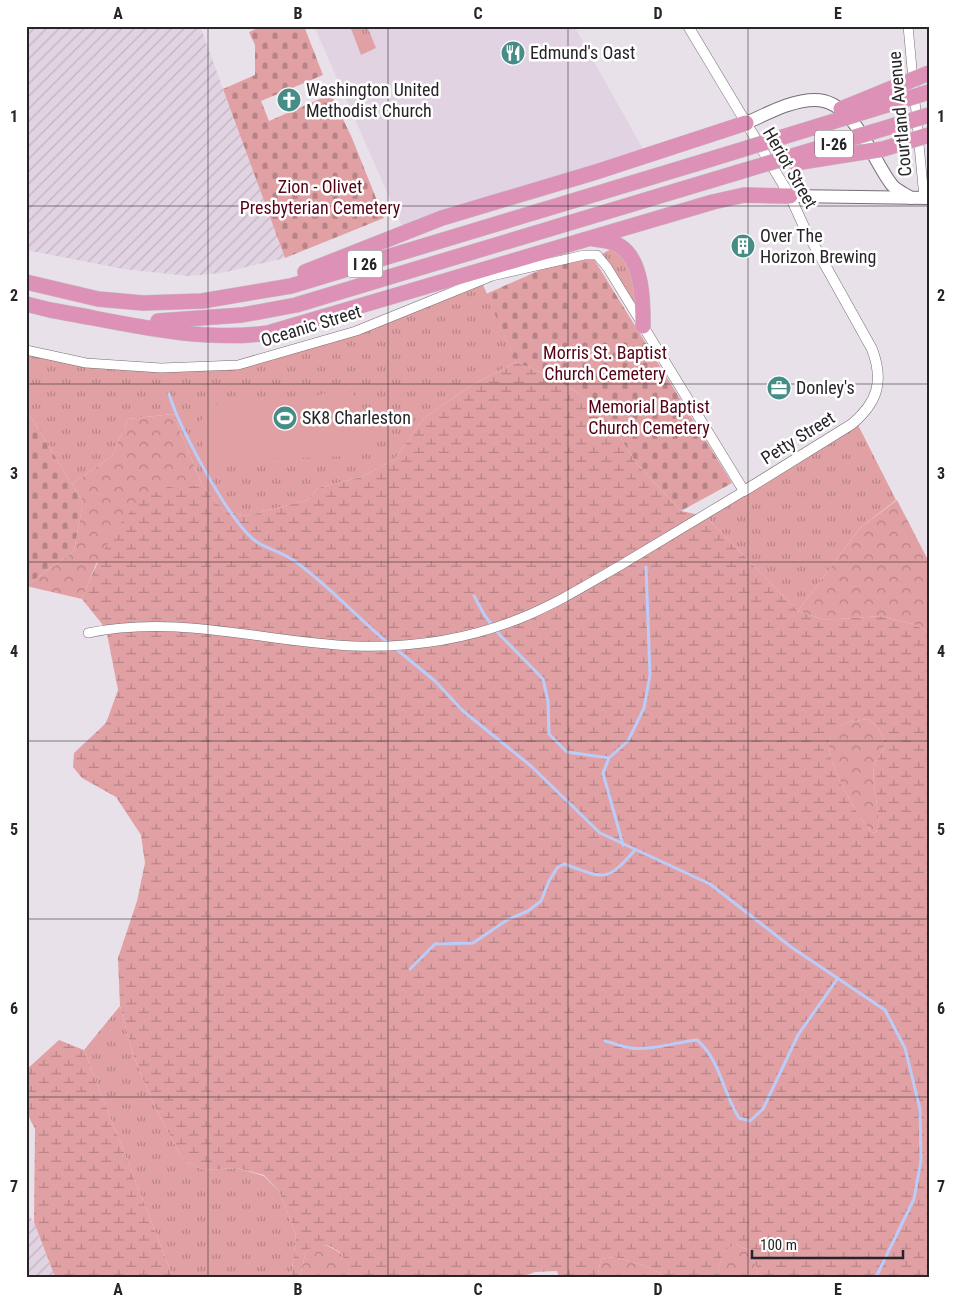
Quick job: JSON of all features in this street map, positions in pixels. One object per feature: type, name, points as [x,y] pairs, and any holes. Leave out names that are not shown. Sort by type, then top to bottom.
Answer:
[{"type":"highway","points":[[771,139],[929,73]]},
{"type":"highway","name":"I-26","points":[[695,164],[771,139],[929,92]]},
{"type":"highway","name":"I-26","points":[[706,183],[929,115]]},
{"type":"highway","points":[[202,301],[309,271],[442,218],[613,167],[746,123]]},
{"type":"highway","points":[[739,172],[883,149],[929,135]]},
{"type":"highway","name":"I 26","points":[[26,282],[98,299],[143,303],[202,301],[291,286],[695,164]]},
{"type":"highway","name":"I 26","points":[[26,304],[117,322],[177,321],[242,315],[296,304],[706,183]]},
{"type":"highway","points":[[117,322],[202,334],[248,336],[268,333],[593,239],[713,202],[744,195],[790,196]]},
{"type":"highway","points":[[593,239],[620,246],[629,256],[638,277],[643,308],[643,326]]},
{"type":"main road","points":[[746,123],[786,106],[816,100],[836,106],[856,125],[878,165],[893,187],[921,198]]},
{"type":"main road","points":[[790,196],[921,198]]},
{"type":"street","name":"Heriot Street","points":[[688,26],[790,196],[814,245],[872,349],[878,366],[878,384]]},
{"type":"street","name":"Courtland Avenue","points":[[908,26],[921,198]]},
{"type":"street","name":"Oceanic Street","points":[[26,350],[86,363],[161,368],[238,365],[356,331],[492,276],[570,256],[597,255],[607,267],[643,326]]},
{"type":"street","points":[[88,633],[143,626],[206,628],[307,642],[355,646],[406,645],[449,639],[520,619],[557,603],[744,491],[643,326]]},
{"type":"street","name":"Petty Street","points":[[744,491],[852,424],[867,412],[878,384]]},
{"type":"shaded area","points":[[26,26],[200,26],[285,258],[221,273],[188,276],[124,269],[26,250]]},
{"type":"shaded area","points":[[314,26],[574,26],[647,156],[404,231]]},
{"type":"shaded area","points":[[26,1211],[34,1222],[55,1277],[26,1277]]},
{"type":"green space","name":"Zion - Olivet Presbyterian Cemetery","points":[[263,26],[304,26],[323,75],[261,101],[269,121],[331,94],[352,138],[384,218],[285,258],[223,89],[255,75],[255,45],[249,32]]},
{"type":"green space","points":[[350,26],[367,26],[376,48],[361,55]]},
{"type":"green space","points":[[617,249],[631,276],[635,307],[602,254],[609,250]]},
{"type":"green space","points":[[592,256],[732,483],[681,511],[637,464],[601,407],[554,378],[516,362],[486,294],[549,266]]},
{"type":"green space","name":"SK8 Charleston","points":[[481,280],[516,362],[472,385],[424,418],[395,459],[361,477],[318,488],[307,500],[246,516],[223,510],[202,485],[173,414],[128,419],[112,456],[72,484],[26,409],[26,350],[86,363],[238,365],[300,348]]},
{"type":"green space","points":[[516,362],[554,378],[601,407],[637,464],[681,511],[705,516],[798,611],[825,620],[880,616],[913,624],[929,632],[929,1277],[756,1277],[758,1271],[749,1250],[735,1244],[724,1251],[718,1269],[719,1277],[668,1277],[643,1265],[614,1257],[601,1259],[597,1277],[559,1277],[557,1271],[535,1272],[522,1277],[350,1277],[345,1260],[341,1254],[329,1246],[322,1246],[306,1251],[300,1277],[291,1277],[296,1235],[279,1191],[264,1175],[237,1168],[204,1170],[183,1160],[154,1105],[133,1055],[120,1006],[118,958],[137,901],[145,863],[141,835],[116,797],[82,778],[73,767],[74,753],[106,723],[118,690],[106,629],[82,599],[95,568],[103,551],[124,520],[136,506],[149,496],[164,489],[202,485],[223,510],[246,516],[307,500],[318,488],[361,477],[395,459],[424,418],[472,385]],"holes":[[[868,719],[880,730],[884,741],[884,748],[874,766],[874,783],[878,810],[876,833],[871,832],[845,790],[830,755],[829,745],[833,730],[848,722]]]},
{"type":"green space","name":"SK8 Charleston","points":[[349,388],[363,408],[375,439],[348,456],[209,461],[196,428],[211,405],[292,401]]},
{"type":"green space","points":[[26,409],[83,502],[74,551],[26,586]]},
{"type":"green space","points":[[173,414],[202,485],[164,489],[96,564],[82,599],[26,586],[74,551],[83,502],[72,484],[112,456],[128,419]]},
{"type":"green space","points":[[856,421],[896,500],[860,528],[798,611],[705,516]]},
{"type":"green space","points":[[897,500],[929,562],[929,632],[913,624],[880,616],[825,620],[798,611],[860,528]]},
{"type":"green space","points":[[868,719],[880,730],[884,741],[884,748],[874,766],[874,783],[878,810],[876,833],[871,832],[845,790],[830,755],[829,745],[832,730],[848,722]]},
{"type":"green space","points":[[120,1006],[133,1055],[154,1105],[183,1160],[204,1170],[237,1168],[264,1176],[279,1191],[296,1235],[291,1277],[173,1277],[84,1050]]},
{"type":"green space","points":[[59,1040],[84,1050],[173,1277],[55,1277],[34,1222],[35,1129],[26,1111],[26,1070]]},
{"type":"green space","points":[[317,1244],[331,1247],[341,1254],[347,1263],[350,1277],[300,1277],[306,1251]]},
{"type":"green space","points":[[735,1244],[749,1250],[758,1271],[756,1277],[719,1277],[718,1269],[724,1250]]},
{"type":"green space","points":[[614,1257],[643,1265],[668,1277],[597,1277],[601,1259]]},
{"type":"waterway","points":[[169,394],[193,449],[230,512],[242,528],[253,539],[291,559],[308,571],[388,643]]},
{"type":"waterway","points":[[623,845],[603,773],[609,758],[628,741],[644,708],[650,675],[646,567]]},
{"type":"waterway","points":[[474,596],[485,616],[500,635],[543,679],[548,701],[549,734],[567,752],[609,758]]},
{"type":"waterway","points":[[395,648],[435,681],[463,711],[531,766],[600,833],[710,884],[791,947],[885,1010],[905,1048],[920,1109],[921,1160],[914,1199],[876,1277]]},
{"type":"waterway","points":[[410,969],[435,944],[473,943],[507,920],[528,911],[541,901],[549,881],[557,868],[564,864],[597,875],[604,875],[617,868],[635,850]]},
{"type":"waterway","points":[[605,1041],[638,1049],[697,1040],[711,1057],[739,1118],[750,1121],[763,1109],[798,1035],[838,978]]},
{"type":"place","name":"Edmund's Oast","points":[[513,53]]},
{"type":"place","name":"Washington United Methodist Church","points":[[289,100]]},
{"type":"place","name":"Over The Horizon Brewing","points":[[743,246]]},
{"type":"place","name":"Donley's","points":[[779,388]]},
{"type":"place","name":"SK8 Charleston","points":[[285,418]]},
{"type":"park label","name":"Morris St. Baptist Church Cemetery","points":[[605,363]]},
{"type":"park label","name":"Memorial Baptist Church Cemetery","points":[[649,417]]}]
